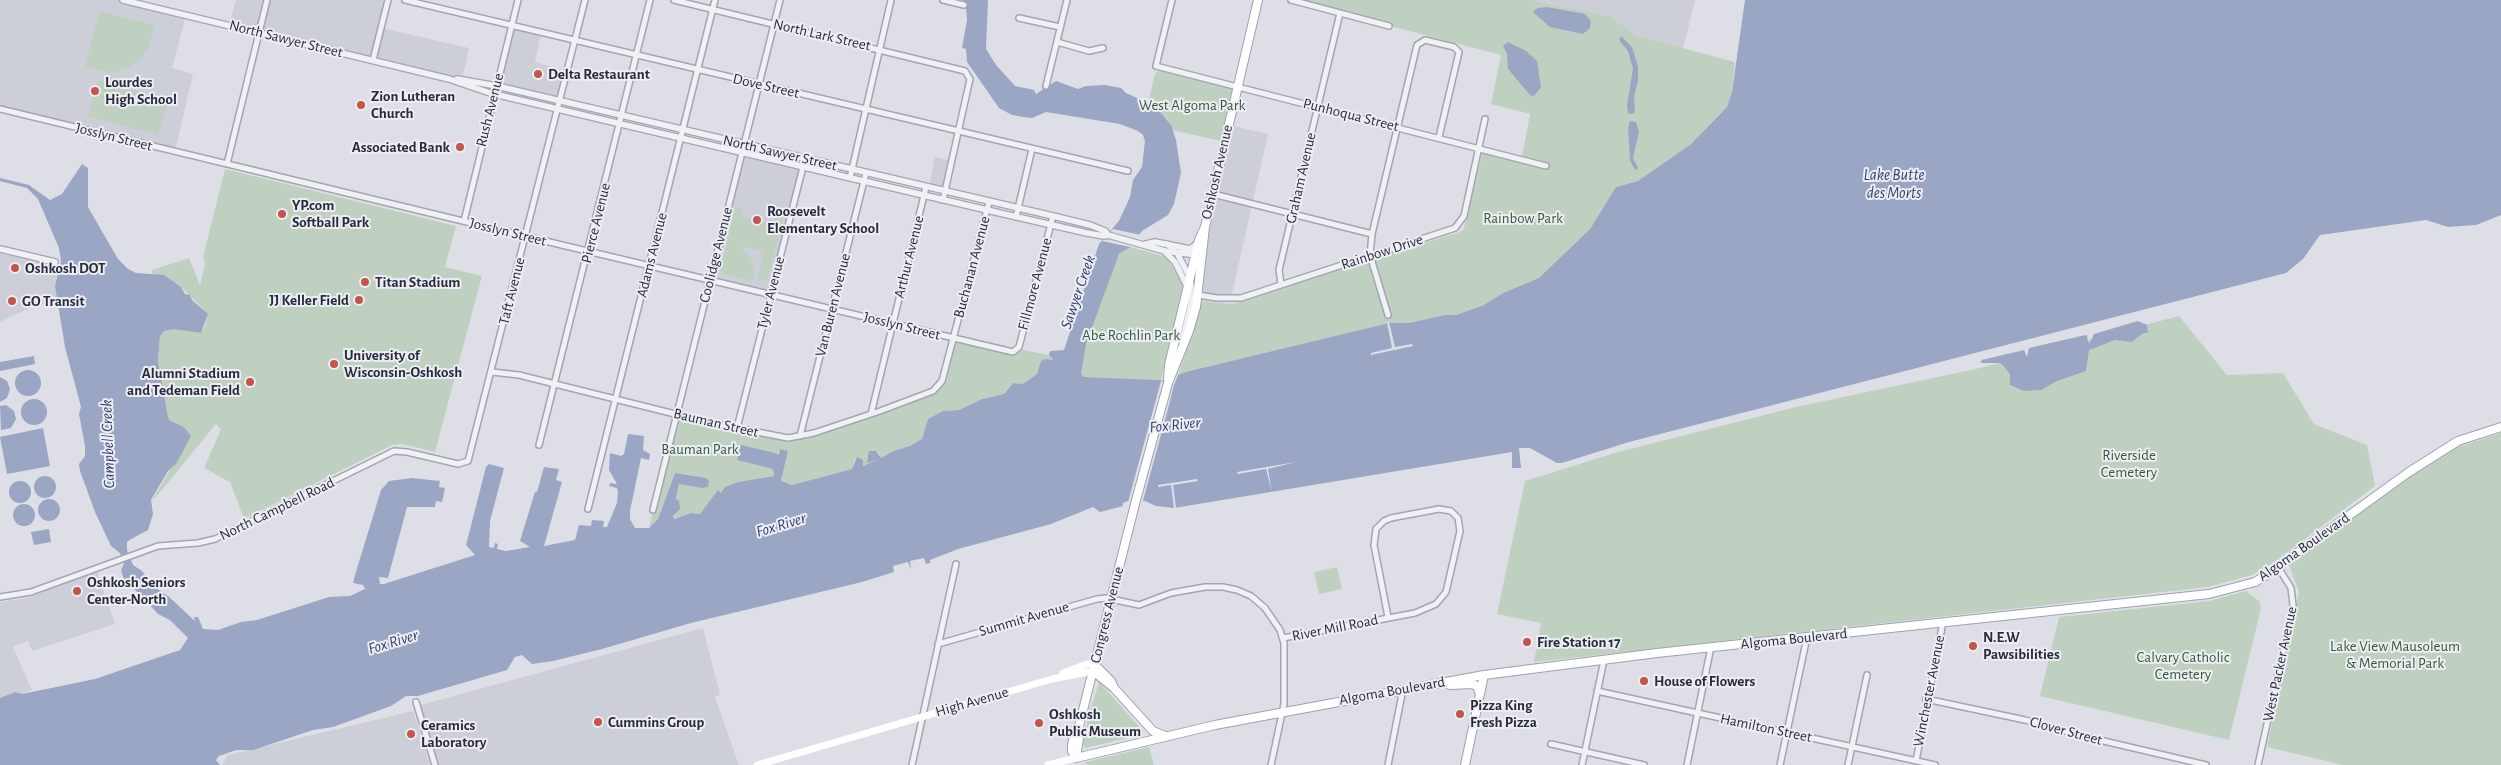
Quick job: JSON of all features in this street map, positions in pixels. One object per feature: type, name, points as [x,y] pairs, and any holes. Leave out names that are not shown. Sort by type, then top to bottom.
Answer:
[{"type":"main road","name":"Oshkosh Avenue","points":[[1168,383],[1169,365],[1213,194],[1258,0]]},
{"type":"main road","name":"Oshkosh Avenue","points":[[1135,504],[1168,383],[1189,331],[1198,295],[1198,243],[1204,227]]},
{"type":"main road","name":"Algoma Boulevard","points":[[1048,765],[1077,761],[1160,739],[1165,736],[1403,688],[1484,675],[1711,647],[2209,594],[2255,582],[2409,472],[2451,445],[2473,435],[2501,427]]},
{"type":"main road","name":"Congress Avenue","points":[[1077,761],[1072,751],[1075,730],[1078,726],[1135,504]]},
{"type":"main road","name":"High Avenue","points":[[758,765],[1093,668]]},
{"type":"main road","points":[[1093,668],[1149,727],[1165,736]]},
{"type":"main road","points":[[1465,765],[1484,675]]},
{"type":"main road","points":[[1421,685],[1436,687],[1472,684],[1477,686],[1480,695]]},
{"type":"main road","points":[[1140,744],[1147,736],[1149,727]]},
{"type":"street","name":"North Sawyer Street","points":[[126,0],[449,79],[495,94],[742,153],[1016,217],[1098,235],[1108,235],[1136,241],[1161,250],[1198,254]]},
{"type":"street","points":[[227,164],[268,0]]},
{"type":"street","points":[[373,60],[388,0]]},
{"type":"street","name":"Dove Street","points":[[405,0],[1128,171]]},
{"type":"street","name":"Rush Avenue","points":[[464,221],[518,0]]},
{"type":"street","name":"Taft Avenue","points":[[465,463],[470,458],[585,0]]},
{"type":"street","name":"Pierce Avenue","points":[[539,445],[623,116],[650,0]]},
{"type":"street","name":"North Lark Street","points":[[674,0],[953,67],[969,74],[959,131]]},
{"type":"street","name":"Adams Avenue","points":[[588,509],[715,0]]},
{"type":"street","name":"Coolidge Avenue","points":[[652,510],[780,0]]},
{"type":"street","points":[[850,178],[891,0]]},
{"type":"street","points":[[943,0],[964,5]]},
{"type":"street","points":[[1046,86],[1066,0]]},
{"type":"street","name":"Punhoqua Street","points":[[1172,0],[1156,66],[1439,137],[1546,166]]},
{"type":"street","points":[[1291,0],[1389,26]]},
{"type":"street","name":"Graham Avenue","points":[[1281,284],[1279,270],[1340,13]]},
{"type":"street","points":[[1019,18],[1060,27]]},
{"type":"street","points":[[1388,315],[1370,254],[1372,234],[1420,42],[1428,40],[1454,47],[1458,51],[1439,137]]},
{"type":"street","points":[[1056,42],[1089,51],[1103,48]]},
{"type":"street","name":"North Sawyer Street","points":[[449,79],[496,86],[1053,216],[1090,225],[1105,231],[1108,235]]},
{"type":"street","name":"Josslyn Street","points":[[0,109],[589,252],[892,324],[1016,351]]},
{"type":"street","name":"Rainbow Drive","points":[[1198,295],[1217,298],[1241,298],[1370,254],[1451,230],[1459,224],[1464,216],[1485,119]]},
{"type":"street","points":[[943,200],[959,131]]},
{"type":"street","name":"Buchanan Avenue","points":[[1016,217],[1032,149]]},
{"type":"street","name":"Tyler Avenue","points":[[737,428],[805,159]]},
{"type":"street","name":"Van Buren Avenue","points":[[800,436],[866,173]]},
{"type":"street","name":"Arthur Avenue","points":[[870,414],[926,187]]},
{"type":"street","points":[[1213,194],[1372,234]]},
{"type":"street","name":"Buchanan Avenue","points":[[937,388],[942,382],[989,202]]},
{"type":"street","name":"Fillmore Avenue","points":[[1016,351],[1019,347],[1053,216]]},
{"type":"street","name":"North Sawyer Street","points":[[1146,244],[1167,244],[1190,249],[1198,243]]},
{"type":"street","points":[[1167,244],[1177,253],[1190,278],[1191,300],[1179,352]]},
{"type":"street","points":[[0,249],[55,262]]},
{"type":"street","points":[[1161,250],[1171,256],[1188,288]]},
{"type":"street","name":"Bauman Street","points":[[492,372],[555,384],[779,437],[800,436],[870,414],[937,388]]},
{"type":"street","name":"North Campbell Road","points":[[0,598],[31,592],[158,546],[198,543],[220,537],[394,451],[407,452],[458,464],[465,463]]},
{"type":"street","name":"River Mill Road","points":[[1283,638],[1429,609],[1444,595],[1460,531],[1458,518],[1451,511],[1439,510],[1391,518],[1384,521],[1376,529],[1374,545],[1388,617]]},
{"type":"street","points":[[912,765],[956,564]]},
{"type":"street","name":"West Packer Avenue","points":[[2258,765],[2293,605],[2291,588],[2278,566]]},
{"type":"street","name":"Summit Avenue","points":[[938,644],[1097,599],[1111,599],[1139,604],[1181,591],[1205,587],[1230,588],[1250,596],[1265,608],[1276,623],[1283,638]]},
{"type":"street","name":"Winchester Avenue","points":[[1916,761],[1926,699],[1943,622]]},
{"type":"street","points":[[1780,765],[1807,637]]},
{"type":"street","points":[[1271,765],[1283,712],[1286,659],[1283,638]]},
{"type":"street","points":[[1687,765],[1711,647]]},
{"type":"street","points":[[1582,765],[1604,660]]},
{"type":"street","points":[[1848,765],[1867,675]]},
{"type":"street","points":[[1388,765],[1403,688]]},
{"type":"street","name":"Hamilton Street","points":[[1597,691],[1934,765]]},
{"type":"street","name":"Clover Street","points":[[1926,699],[2025,720],[2091,738],[2206,765]]},
{"type":"street","points":[[416,702],[435,765]]},
{"type":"street","points":[[1551,744],[1644,765]]},
{"type":"shaded area","name":"Lourdes High School","points":[[0,0],[124,0],[186,15],[172,68],[193,74],[175,151],[0,109]]},
{"type":"shaded area","points":[[236,0],[388,0],[381,28],[469,48],[462,80],[449,79],[229,26]]},
{"type":"shaded area","points":[[1530,0],[1695,0],[1683,49],[1637,36],[1610,16]]},
{"type":"shaded area","points":[[511,26],[541,33],[535,62],[567,71],[560,101],[497,86]]},
{"type":"shaded area","points":[[1229,125],[1268,134],[1231,298],[1198,295],[1199,265]]},
{"type":"shaded area","name":"Roosevelt Elementary School","points":[[742,153],[803,167],[771,294],[710,280]]},
{"type":"shaded area","points":[[935,157],[952,161],[945,192],[929,188]]},
{"type":"shaded area","points":[[0,253],[59,267],[55,286],[58,303],[36,305],[0,322]]},
{"type":"shaded area","points":[[97,572],[115,624],[32,651],[28,641],[13,647],[32,690],[22,694],[15,692],[0,698],[0,602],[27,598]]},
{"type":"shaded area","points":[[703,628],[720,695],[715,697],[739,765],[435,765],[417,706]]},
{"type":"shaded area","points":[[413,711],[430,765],[222,765],[228,755]]},
{"type":"green space","name":"Rainbow Park","points":[[1291,0],[1530,0],[1610,16],[1637,36],[1735,62],[1732,92],[1727,107],[1691,144],[1638,181],[1616,187],[1590,229],[1539,278],[1503,293],[1484,305],[1456,315],[1445,315],[1409,323],[1389,323],[1178,375],[1202,301],[1233,304],[1245,301],[1363,261],[1457,233],[1463,230],[1466,221],[1482,154],[1485,152],[1521,161],[1530,114],[1491,104],[1501,55]]},
{"type":"green space","points":[[103,12],[155,25],[147,50],[143,56],[129,67],[112,73],[85,67],[99,13]]},
{"type":"green space","name":"West Algoma Park","points":[[1162,67],[1238,86],[1225,142],[1172,130],[1168,121],[1148,103],[1155,74]]},
{"type":"green space","points":[[99,80],[168,100],[158,135],[88,116]]},
{"type":"green space","name":"University of Wisconsin-Oshkosh","points":[[225,169],[456,226],[445,267],[482,276],[435,452],[402,444],[392,445],[244,519],[230,482],[204,468],[221,429],[216,424],[151,503],[187,440],[180,425],[169,420],[158,361],[160,336],[164,331],[174,329],[201,333],[205,327],[207,316],[204,310],[181,287],[164,275],[152,275],[152,270],[189,258],[200,285],[205,264],[203,257]]},
{"type":"green space","points":[[735,208],[742,210],[742,217],[774,224],[777,211],[785,212],[767,281],[758,279],[764,251],[741,246],[753,262],[752,280],[723,274],[721,270]]},
{"type":"green space","name":"Abe Rochlin Park","points":[[1130,247],[1167,257],[1183,286],[1161,380],[1083,377],[1081,374],[1084,350],[1092,322],[1119,254]]},
{"type":"green space","name":"Riverside Cemetery","points":[[2179,316],[2227,375],[2283,373],[2314,424],[2367,445],[2375,486],[2273,563],[2252,575],[2208,587],[1534,662],[1541,623],[1497,614],[1525,481],[1618,452],[1796,407],[1980,368]]},
{"type":"green space","name":"Bauman Park","points":[[954,338],[1012,352],[1018,349],[1049,355],[1053,360],[1048,359],[1037,374],[1023,384],[1013,383],[1004,394],[982,399],[959,410],[943,411],[928,419],[922,439],[917,443],[881,458],[878,452],[867,462],[877,460],[863,466],[855,459],[852,469],[792,485],[781,482],[788,451],[737,460],[773,469],[774,476],[738,482],[721,493],[718,491],[700,514],[691,513],[673,519],[679,484],[701,488],[704,487],[705,478],[675,473],[658,519],[649,528],[676,414],[769,435],[802,436],[937,388]]},
{"type":"green space","name":"Lake View Mausoleum & Memorial Park","points":[[2501,433],[2501,765],[2343,765],[2267,747],[2299,592],[2289,565],[2406,479],[2455,448]]},
{"type":"green space","points":[[1337,567],[1342,589],[1319,594],[1314,572]]},
{"type":"green space","name":"Calvary Catholic Cemetery","points":[[2246,591],[2260,602],[2261,608],[2229,740],[2040,696],[2059,617],[2209,601]]},
{"type":"green space","points":[[1099,682],[1143,731],[1141,735],[1085,748],[1083,743],[1088,718]]},
{"type":"green space","points":[[1149,747],[1154,765],[1086,765],[1086,762]]},
{"type":"water","points":[[963,0],[988,0],[986,49],[996,65],[1015,86],[1034,90],[1036,94],[1056,81],[1078,89],[1086,86],[1105,85],[1121,88],[1126,93],[1148,103],[1160,112],[1171,125],[1176,140],[1181,173],[1174,204],[1168,215],[1142,231],[1130,247],[1119,254],[1086,344],[1081,374],[1084,377],[1161,380],[1174,385],[1178,375],[1186,372],[1389,323],[1409,323],[1445,315],[1456,315],[1484,305],[1503,293],[1539,278],[1590,229],[1616,187],[1638,181],[1691,144],[1727,107],[1732,92],[1745,0],[2501,0],[2501,215],[2476,225],[2448,227],[2426,220],[2320,235],[2303,259],[2286,273],[1629,442],[1562,463],[1557,463],[1530,448],[1519,448],[1521,468],[1512,468],[1512,452],[1174,508],[1156,506],[1145,501],[1128,501],[1123,503],[1123,506],[1100,512],[1093,507],[1051,524],[958,549],[930,560],[930,563],[926,564],[924,558],[910,561],[911,570],[908,562],[893,566],[894,572],[862,582],[691,623],[553,661],[532,664],[522,655],[515,657],[507,670],[418,696],[406,696],[391,706],[333,727],[313,730],[253,750],[236,750],[219,756],[216,760],[220,765],[0,765],[0,698],[15,692],[22,694],[95,679],[180,650],[188,638],[170,620],[158,614],[123,577],[121,570],[124,564],[120,553],[111,546],[95,512],[79,464],[85,456],[85,446],[79,414],[81,407],[65,347],[55,286],[61,261],[59,248],[38,199],[27,188],[0,181],[0,178],[29,185],[50,200],[62,194],[82,164],[88,168],[88,207],[118,259],[128,269],[136,273],[164,275],[181,287],[185,294],[190,295],[192,300],[208,314],[201,333],[174,329],[164,331],[160,336],[158,361],[169,420],[184,427],[191,436],[176,464],[168,471],[151,500],[153,514],[148,530],[127,542],[127,550],[133,565],[142,571],[153,586],[168,596],[195,621],[194,617],[198,617],[203,629],[218,630],[241,622],[257,620],[329,597],[350,596],[365,589],[363,585],[353,583],[381,490],[389,481],[412,478],[440,481],[439,487],[445,488],[442,502],[436,501],[435,507],[407,507],[388,578],[379,577],[380,584],[475,555],[466,545],[486,467],[489,464],[504,468],[490,521],[489,547],[494,548],[495,543],[498,544],[497,549],[506,551],[530,547],[520,541],[544,467],[559,469],[556,480],[562,482],[544,546],[575,540],[579,525],[591,526],[592,520],[604,521],[603,527],[607,527],[617,503],[618,492],[617,488],[609,486],[610,483],[617,484],[609,470],[610,453],[621,456],[624,454],[628,434],[644,436],[643,450],[650,454],[649,460],[641,458],[630,511],[630,519],[635,528],[649,528],[658,519],[675,473],[706,478],[709,481],[708,487],[701,488],[679,484],[676,499],[679,501],[680,509],[673,516],[674,519],[691,513],[700,514],[718,490],[721,493],[725,487],[738,482],[774,476],[773,469],[737,460],[741,445],[779,454],[780,449],[788,451],[781,481],[792,485],[852,469],[857,457],[863,460],[863,466],[877,460],[867,463],[869,451],[876,451],[881,458],[910,446],[922,439],[928,419],[943,411],[959,410],[982,399],[1004,394],[1013,383],[1023,384],[1037,374],[1041,361],[1045,359],[1053,360],[1049,355],[1050,351],[1064,350],[1099,244],[1119,221],[1130,197],[1133,180],[1142,167],[1145,141],[1143,135],[1138,131],[1120,124],[1046,112],[1032,118],[1023,117],[1012,115],[999,108],[967,62],[966,49],[962,48],[967,20],[966,7]]},
{"type":"water","points":[[1547,7],[1585,14],[1591,21],[1590,28],[1583,34],[1550,27],[1533,12],[1538,8]]},
{"type":"water","points":[[1621,36],[1632,47],[1638,66],[1638,81],[1634,96],[1635,112],[1632,114],[1628,113],[1627,105],[1633,69],[1628,51],[1619,40]]},
{"type":"water","points":[[1508,42],[1526,51],[1537,61],[1541,87],[1534,96],[1530,95],[1508,69],[1507,54],[1503,46]]},
{"type":"water","points":[[1630,121],[1636,122],[1639,132],[1633,158],[1638,168],[1635,170],[1630,160],[1628,128]]},
{"type":"water","points":[[2138,321],[2147,325],[2148,333],[2143,333],[2132,342],[2115,340],[2089,350],[2086,371],[2057,381],[2041,390],[2024,391],[2010,385],[2010,374],[2001,363],[1980,363],[1982,360],[2024,350],[2027,357],[2029,348],[2081,336],[2087,335],[2088,342],[2090,343],[2094,334]]},
{"type":"water","points":[[34,356],[35,364],[0,371],[0,362]]},
{"type":"water","points":[[28,370],[37,374],[41,383],[37,392],[28,396],[19,392],[15,383],[19,374]]},
{"type":"water","points":[[0,377],[7,381],[10,389],[7,398],[0,402]]},
{"type":"water","points":[[34,399],[43,403],[47,412],[43,421],[34,425],[25,421],[21,412],[25,403]]},
{"type":"water","points":[[6,405],[14,411],[16,419],[11,428],[1,430],[0,406]]},
{"type":"water","points":[[43,428],[50,466],[7,474],[0,437]]},
{"type":"water","points":[[45,476],[53,479],[56,487],[53,495],[45,498],[37,495],[34,487],[37,479]]},
{"type":"water","points":[[20,481],[28,484],[31,492],[28,500],[20,503],[12,500],[9,492],[12,484]]},
{"type":"water","points":[[49,499],[57,502],[60,510],[57,518],[49,521],[41,518],[38,510],[41,502]]},
{"type":"water","points":[[24,504],[32,507],[35,515],[32,523],[24,526],[16,523],[13,515],[16,507]]},
{"type":"water","points":[[49,529],[51,542],[34,545],[31,532]]},
{"type":"pier","points":[[1113,229],[1141,235],[1130,247],[1102,241]]},
{"type":"pier","points":[[1387,322],[1389,322],[1395,347],[1412,344],[1413,346],[1371,355],[1371,353],[1392,348]]},
{"type":"pier","points":[[1161,381],[1174,385],[1164,424],[1167,425],[1166,432],[1162,431],[1142,504],[1128,502]]},
{"type":"pier","points":[[1296,462],[1268,469],[1272,492],[1266,469],[1238,474],[1237,472]]},
{"type":"pier","points":[[1197,479],[1198,481],[1173,485],[1176,508],[1174,508],[1171,485],[1158,487],[1158,485]]},
{"type":"place","name":"Delta Restaurant","points":[[538,74]]},
{"type":"place","name":"Lourdes High School","points":[[95,91]]},
{"type":"place","name":"Zion Lutheran Church","points":[[361,105]]},
{"type":"place","name":"Associated Bank","points":[[460,147]]},
{"type":"place","name":"YP.com Softball Park","points":[[282,214]]},
{"type":"place","name":"Roosevelt Elementary School","points":[[757,220]]},
{"type":"place","name":"Oshkosh DOT","points":[[15,268]]},
{"type":"place","name":"Titan Stadium","points":[[365,282]]},
{"type":"place","name":"JJ Keller Field","points":[[359,300]]},
{"type":"place","name":"GO Transit","points":[[12,301]]},
{"type":"place","name":"University of Wisconsin-Oshkosh","points":[[334,364]]},
{"type":"place","name":"Alumni Stadium and Tedeman Field","points":[[250,382]]},
{"type":"place","name":"Oshkosh Seniors Center-North","points":[[77,591]]},
{"type":"place","name":"Fire Station 17","points":[[1527,642]]},
{"type":"place","name":"N.E.W Pawsibilities","points":[[1973,646]]},
{"type":"place","name":"House of Flowers","points":[[1644,681]]},
{"type":"place","name":"Pizza King Fresh Pizza","points":[[1460,714]]},
{"type":"place","name":"Cummins Group","points":[[598,722]]},
{"type":"place","name":"Oshkosh Public Museum","points":[[1039,723]]},
{"type":"place","name":"Ceramics Laboratory","points":[[411,734]]},
{"type":"water label","name":"Lake Butte des Morts","points":[[1894,184]]},
{"type":"water label","name":"Sawyer Creek","points":[[1078,292]]},
{"type":"water label","name":"Fox River","points":[[1175,425]]},
{"type":"water label","name":"Campbell Creek","points":[[108,444]]},
{"type":"water label","name":"Fox River","points":[[781,525]]},
{"type":"water label","name":"Fox River","points":[[393,642]]}]
